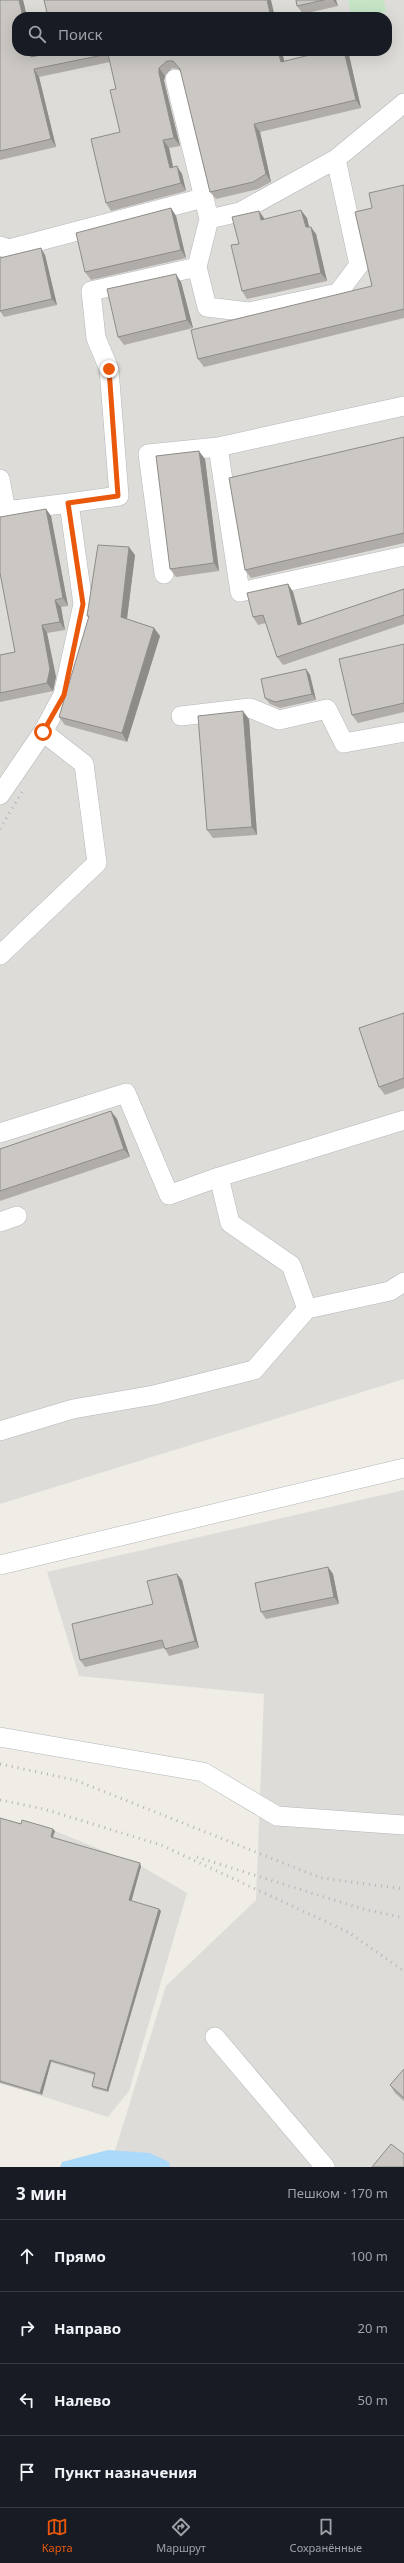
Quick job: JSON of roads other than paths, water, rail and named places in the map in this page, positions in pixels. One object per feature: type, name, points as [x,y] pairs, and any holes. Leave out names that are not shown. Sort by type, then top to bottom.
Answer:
[{"type":"lane","points":[[175,80],[209,219],[197,267],[207,307],[249,312],[338,293],[359,264],[336,159]]},
{"type":"lane","points":[[209,219],[240,212],[336,159],[404,103]]},
{"type":"lane","points":[[0,246],[9,249],[203,198]]},
{"type":"lane","points":[[0,479],[3,511],[118,496],[109,369],[96,338],[91,291],[197,267]]},
{"type":"lane","points":[[164,574],[148,454],[218,447],[404,406]]},
{"type":"lane","points":[[218,447],[240,592],[404,556]]},
{"type":"lane","points":[[0,795],[43,732],[64,695],[83,604],[68,503]]},
{"type":"lane","points":[[181,716],[250,708],[279,720],[327,709],[344,743],[404,732]]},
{"type":"lane","points":[[0,955],[97,863],[84,764],[43,732]]},
{"type":"lane","points":[[0,1133],[126,1093],[169,1195],[219,1177],[404,1120]]},
{"type":"lane","points":[[219,1177],[230,1223],[291,1265],[307,1309]]},
{"type":"lane","points":[[0,1431],[73,1409],[154,1395],[254,1370],[307,1309],[390,1291],[404,1282]]},
{"type":"lane","points":[[0,1565],[404,1468]]},
{"type":"lane","points":[[0,1737],[202,1772],[277,1816],[404,1825]]},
{"type":"lane","points":[[215,2036],[325,2167]]},
{"type":"water","points":[[108,2150],[150,2153],[169,2162],[170,2167],[60,2167],[62,2162]]},
{"type":"railway","points":[[0,829],[23,790]]},
{"type":"railway","points":[[0,1764],[75,1780],[321,1878],[404,1889]]},
{"type":"railway","points":[[0,1800],[44,1809],[161,1845],[348,1932],[404,1971]]},
{"type":"railway","points":[[197,1857],[359,1908],[404,1918]]}]
